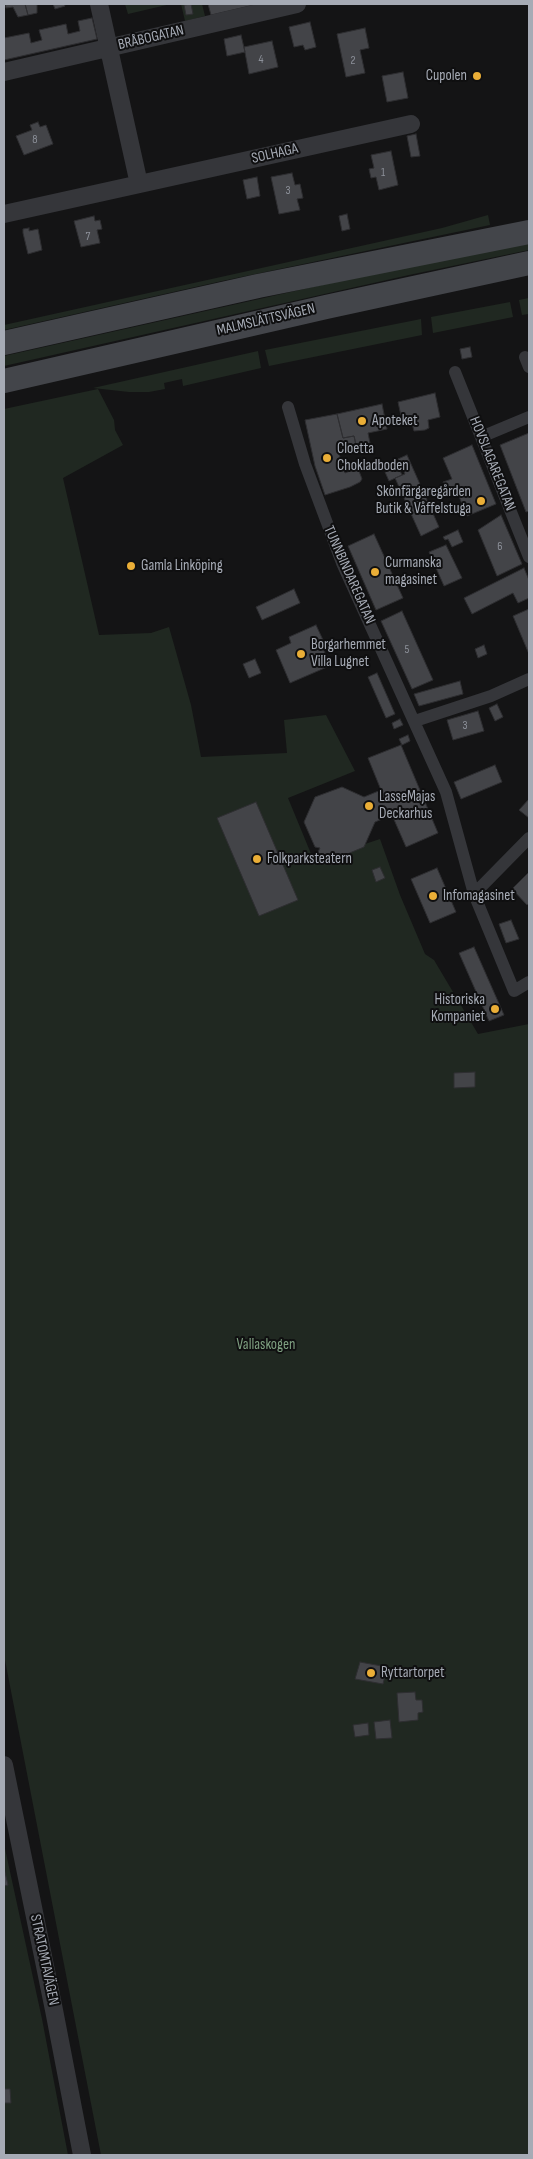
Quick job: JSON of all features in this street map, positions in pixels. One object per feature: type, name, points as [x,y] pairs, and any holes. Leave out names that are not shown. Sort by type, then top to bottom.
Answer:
[{"type":"main road","points":[[4,343],[258,286],[529,232]]},
{"type":"main road","name":"MALMSLÄTTSVÄGEN","points":[[4,381],[326,307],[529,264]]},
{"type":"street","points":[[99,4],[139,184]]},
{"type":"street","name":"BRÅBOGATAN","points":[[4,72],[297,4]]},
{"type":"street","name":"SOLHAGA","points":[[4,214],[410,124]]},
{"type":"street","name":"HOVSLAGAREGATAN","points":[[455,372],[529,557]]},
{"type":"street","name":"TUNNBINDAREGATAN","points":[[288,407],[305,464],[329,531],[446,792],[474,894],[514,991],[529,982]]},
{"type":"street","points":[[480,436],[529,417]]},
{"type":"street","points":[[415,721],[491,696],[529,679]]},
{"type":"street","points":[[474,894],[529,838]]},
{"type":"street","name":"STRATOMTAVÄGEN","points":[[4,1765],[82,2155]]},
{"type":"green space","points":[[125,4],[171,4],[128,14]]},
{"type":"green space","points":[[181,4],[202,4],[205,16],[185,21]]},
{"type":"green space","points":[[488,215],[490,225],[222,281],[4,330],[4,325],[442,228]]},
{"type":"green space","points":[[529,242],[529,250],[4,366],[4,356],[407,266]]},
{"type":"green space","points":[[529,298],[529,314],[522,315],[519,300]]},
{"type":"green space","points":[[510,302],[513,317],[433,333],[431,317]]},
{"type":"green space","points":[[421,319],[422,335],[269,366],[265,350]]},
{"type":"green space","points":[[258,351],[261,368],[183,386],[182,379],[164,383],[165,389],[149,392],[93,388]]},
{"type":"green space","name":"Vallaskogen","points":[[98,389],[114,420],[115,430],[123,445],[63,478],[99,635],[151,633],[169,627],[191,705],[201,757],[287,753],[284,720],[326,715],[355,771],[288,798],[314,861],[380,839],[400,895],[425,954],[434,960],[478,1034],[529,1024],[529,2155],[101,2155],[4,1655],[4,409]]},
{"type":"green space","points":[[4,1844],[42,2019],[68,2155],[4,2155]]},
{"type":"building","points":[[5,4],[25,4],[28,15],[18,17],[13,7],[6,8]]},
{"type":"building","points":[[25,4],[37,4],[37,13],[28,15]]},
{"type":"building","points":[[53,4],[64,4],[65,6],[55,9]]},
{"type":"building","points":[[191,4],[193,14],[186,15],[184,5]]},
{"type":"building","points":[[208,4],[258,4],[211,15]]},
{"type":"building","points":[[92,18],[97,39],[4,60],[4,38],[29,33],[31,43],[42,40],[39,30],[66,24],[68,34],[80,31],[78,21]]},
{"type":"building","points":[[310,22],[316,47],[305,50],[303,45],[294,47],[289,27]]},
{"type":"building","points":[[365,28],[369,48],[360,50],[365,73],[346,77],[337,34]]},
{"type":"building","points":[[241,35],[245,52],[227,56],[224,39]]},
{"type":"building","points":[[272,41],[278,67],[249,74],[244,47]]},
{"type":"building","points":[[403,72],[408,98],[387,102],[382,76]]},
{"type":"building","points":[[38,122],[40,127],[46,125],[53,144],[24,155],[16,136],[32,130],[30,125]]},
{"type":"building","points":[[416,134],[420,156],[411,157],[407,136]]},
{"type":"building","points":[[391,151],[398,185],[379,190],[376,177],[371,178],[369,169],[374,168],[371,155]]},
{"type":"building","points":[[292,173],[295,185],[300,184],[303,198],[297,199],[300,210],[279,214],[271,177]]},
{"type":"building","points":[[257,177],[260,196],[247,199],[243,180]]},
{"type":"building","points":[[347,214],[350,229],[342,231],[339,216]]},
{"type":"building","points":[[94,216],[95,221],[100,220],[102,229],[97,230],[100,243],[81,247],[74,221]]},
{"type":"building","points":[[29,228],[29,231],[38,229],[42,250],[28,254],[23,229]]},
{"type":"building","points":[[470,347],[472,357],[462,359],[460,349]]},
{"type":"building","points":[[435,393],[440,417],[428,420],[429,428],[414,431],[412,423],[403,425],[398,402]]},
{"type":"building","name":"Apoteket","points":[[382,404],[387,429],[368,433],[370,443],[356,445],[354,436],[343,438],[337,414]]},
{"type":"building","name":"Cloetta Chokladboden","points":[[337,414],[343,438],[354,436],[356,445],[338,451],[345,473],[355,469],[359,471],[362,479],[350,487],[325,495],[315,466],[305,420]]},
{"type":"building","points":[[529,433],[529,511],[526,512],[500,445]]},
{"type":"building","points":[[472,445],[496,504],[467,516],[458,494],[449,497],[443,482],[452,479],[443,458]]},
{"type":"building","points":[[407,455],[439,527],[421,536],[395,478],[405,474],[398,459]]},
{"type":"building","points":[[398,466],[402,475],[389,481],[385,472]]},
{"type":"building","points":[[501,515],[522,564],[497,576],[478,530]]},
{"type":"building","points":[[458,530],[463,542],[452,547],[448,539],[445,540],[443,537]]},
{"type":"building","name":"Curmanska magasinet","points":[[374,534],[403,598],[376,610],[348,546]]},
{"type":"building","points":[[446,545],[462,578],[444,586],[429,552]]},
{"type":"building","points":[[524,568],[529,580],[529,598],[518,603],[513,593],[472,614],[464,598]]},
{"type":"building","points":[[294,589],[300,603],[262,620],[256,607]]},
{"type":"building","points":[[529,609],[529,654],[513,616]]},
{"type":"building","points":[[402,611],[433,680],[412,689],[381,621]]},
{"type":"building","name":"Borgarhemmet Villa Lugnet","points":[[316,625],[323,640],[320,641],[327,658],[327,667],[290,683],[276,650],[291,643],[289,637]]},
{"type":"building","points":[[484,645],[487,654],[478,658],[475,649]]},
{"type":"building","points":[[255,659],[261,673],[249,678],[243,664]]},
{"type":"building","points":[[377,673],[395,714],[386,718],[368,677]]},
{"type":"building","points":[[460,681],[463,694],[419,706],[414,694]]},
{"type":"building","points":[[497,704],[503,717],[495,721],[489,708]]},
{"type":"building","points":[[478,711],[484,731],[453,740],[447,720]]},
{"type":"building","points":[[400,719],[403,725],[394,729],[392,723]]},
{"type":"building","points":[[408,735],[410,741],[402,745],[399,739]]},
{"type":"building","name":"LasseMajas Deckarhus","points":[[401,745],[438,833],[406,847],[392,815],[375,822],[364,847],[340,857],[335,855],[331,865],[315,858],[320,848],[315,847],[304,822],[315,797],[342,787],[364,797],[381,790],[368,758]]},
{"type":"building","points":[[495,765],[502,782],[461,799],[454,782]]},
{"type":"building","points":[[529,799],[529,818],[519,810]]},
{"type":"building","name":"Folkparksteatern","points":[[256,802],[298,900],[259,916],[217,818]]},
{"type":"building","points":[[380,867],[385,878],[376,882],[372,870]]},
{"type":"building","name":"Infomagasinet","points":[[437,868],[456,912],[430,923],[411,879]]},
{"type":"building","points":[[529,872],[529,903],[527,905],[512,889]]},
{"type":"building","points":[[511,920],[519,939],[506,943],[499,924]]},
{"type":"building","points":[[474,947],[504,1015],[489,1021],[459,953]]},
{"type":"building","points":[[475,1072],[475,1087],[454,1088],[454,1073]]},
{"type":"building","name":"Ryttartorpet","points":[[360,1662],[387,1667],[383,1684],[355,1679]]},
{"type":"building","points":[[415,1692],[416,1700],[422,1700],[423,1712],[418,1713],[418,1720],[399,1722],[397,1693]]},
{"type":"building","points":[[390,1720],[392,1738],[376,1739],[374,1722]]},
{"type":"building","points":[[368,1723],[369,1735],[355,1737],[353,1725]]},
{"type":"building","points":[[4,1868],[8,1885],[4,1886]]},
{"type":"building","points":[[4,2089],[10,2089],[11,2103],[4,2103]]},
{"type":"place","name":"Cupolen","points":[[477,76]]},
{"type":"place","name":"Apoteket","points":[[362,421]]},
{"type":"place","name":"Cloetta Chokladboden","points":[[327,458]]},
{"type":"place","name":"Skönfärgaregården Butik & Våffelstuga","points":[[481,501]]},
{"type":"place","name":"Gamla Linköping","points":[[131,566]]},
{"type":"place","name":"Curmanska magasinet","points":[[375,572]]},
{"type":"place","name":"Borgarhemmet Villa Lugnet","points":[[301,654]]},
{"type":"place","name":"LasseMajas Deckarhus","points":[[369,806]]},
{"type":"place","name":"Folkparksteatern","points":[[257,859]]},
{"type":"place","name":"Infomagasinet","points":[[433,896]]},
{"type":"place","name":"Historiska Kompaniet","points":[[495,1009]]},
{"type":"place","name":"Ryttartorpet","points":[[371,1673]]}]
